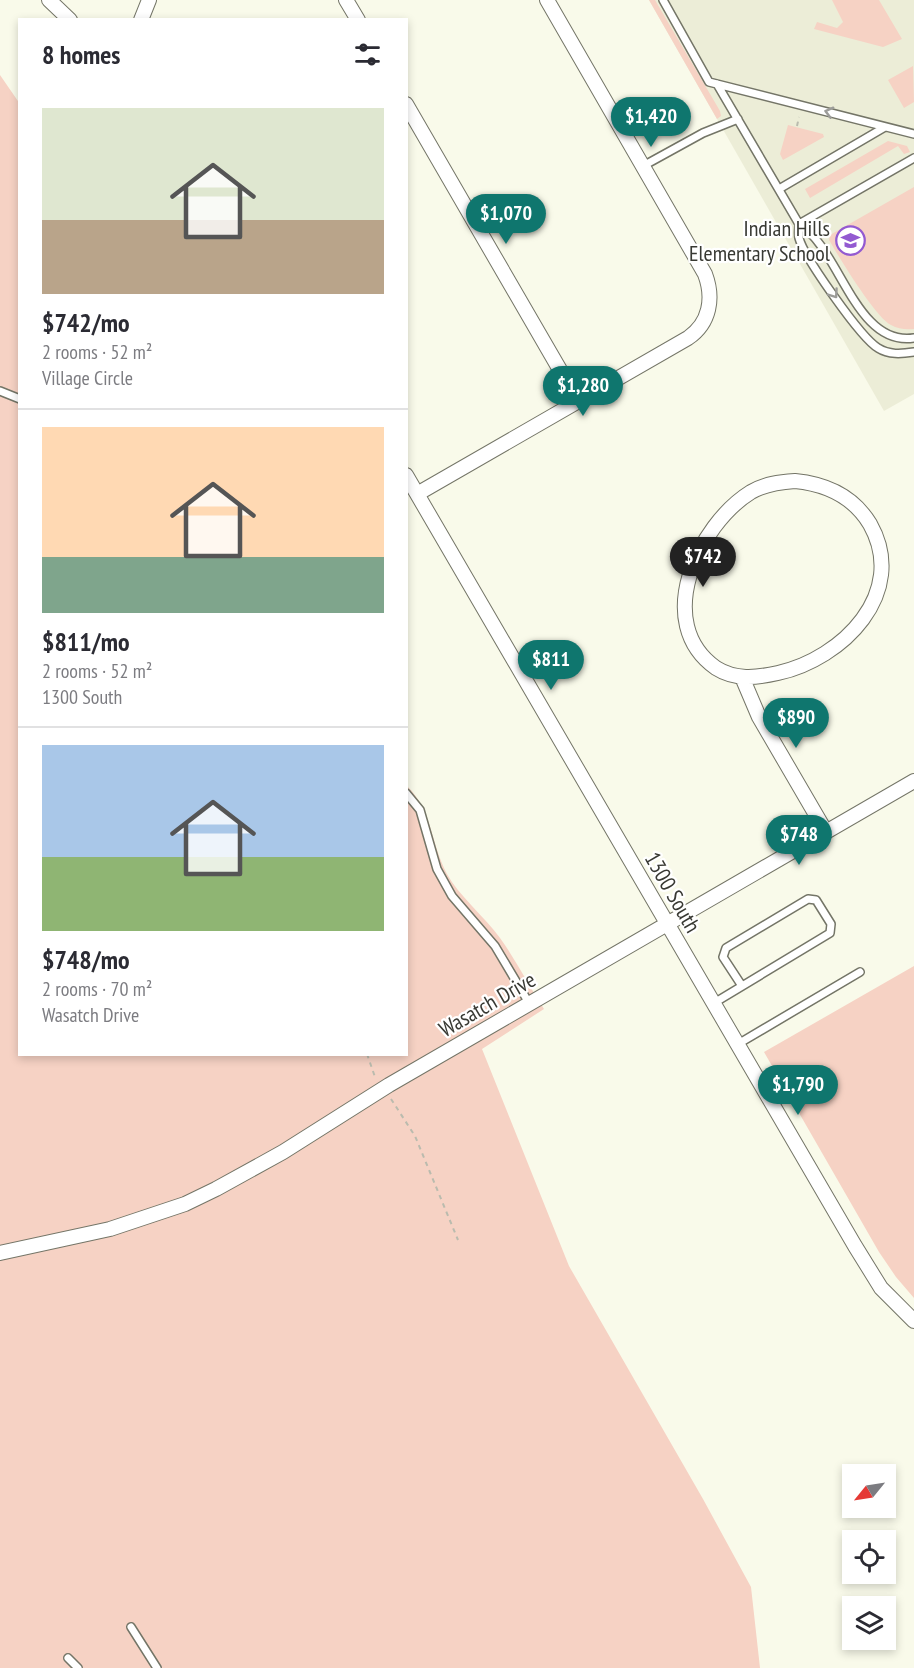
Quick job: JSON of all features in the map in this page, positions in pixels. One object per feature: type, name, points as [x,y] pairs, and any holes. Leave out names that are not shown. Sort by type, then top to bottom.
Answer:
[{"type":"street","points":[[49,0],[68,18]]},
{"type":"street","points":[[142,18],[149,0]]},
{"type":"street","points":[[346,0],[357,18]]},
{"type":"street","points":[[417,494],[695,333],[704,322],[709,306],[710,290],[705,274],[547,0]]},
{"type":"street","points":[[408,107],[578,401]]},
{"type":"street","name":"1300 South","points":[[408,478],[871,1273],[892,1301],[914,1322]]},
{"type":"street","points":[[795,481],[824,486],[841,494],[865,515],[878,544],[881,576],[872,606],[851,633],[814,660],[782,672],[742,677],[728,674],[712,664],[697,648],[686,625],[686,597],[700,549],[730,508],[765,486],[795,481]]},
{"type":"street","points":[[742,677],[759,717],[826,832]]},
{"type":"street","name":"Wasatch Drive","points":[[0,1253],[110,1229],[186,1204],[283,1152],[389,1085],[914,781]]},
{"type":"lane","points":[[663,0],[709,82],[914,134]]},
{"type":"lane","points":[[717,84],[799,224],[800,239],[818,271],[869,340],[886,352],[895,354],[914,352]]},
{"type":"lane","points":[[643,166],[703,133],[738,119]]},
{"type":"lane","points":[[779,189],[885,126]]},
{"type":"lane","points":[[799,224],[914,158]]},
{"type":"lane","points":[[799,224],[812,232],[833,268],[877,328],[896,339],[914,338]]},
{"type":"lane","points":[[0,390],[18,398]]},
{"type":"lane","points":[[408,795],[420,810],[437,869],[452,896],[495,946],[530,1003]]},
{"type":"lane","points":[[714,1003],[830,933],[831,924],[816,900],[807,899],[726,948],[723,957],[742,986]]},
{"type":"lane","points":[[738,1044],[860,972]]},
{"type":"lane","points":[[131,1627],[155,1661],[157,1668]]},
{"type":"lane","points":[[68,1658],[78,1668]]},
{"type":"path","points":[[368,1056],[375,1076]]},
{"type":"path","points":[[390,1098],[415,1136],[458,1240]]},
{"type":"shaded area","name":"Indian Hills Elementary School","points":[[649,0],[914,0],[914,394],[884,411]]},
{"type":"shaded area","points":[[649,0],[655,0],[720,111],[721,116],[717,119]]},
{"type":"shaded area","points":[[832,0],[879,0],[902,39],[883,47],[814,29],[817,22],[837,28],[843,22]]},
{"type":"shaded area","points":[[913,66],[914,102],[904,108],[888,80]]},
{"type":"shaded area","points":[[0,75],[18,101],[18,1056],[408,1056],[408,787],[422,806],[447,874],[500,938],[544,1009],[482,1049],[569,1266],[751,1587],[760,1668],[0,1668]]},
{"type":"shaded area","points":[[788,125],[823,134],[824,137],[783,160],[780,154]]},
{"type":"shaded area","points":[[888,141],[907,146],[910,152],[904,154],[898,146],[810,198],[805,189]]},
{"type":"shaded area","points":[[914,187],[914,329],[905,329],[891,325],[876,311],[829,240],[830,235]]},
{"type":"shaded area","points":[[914,966],[914,1298],[879,1252],[764,1052]]},
{"type":"place","name":"Indian Hills Elementary School","points":[[851,241]]}]
